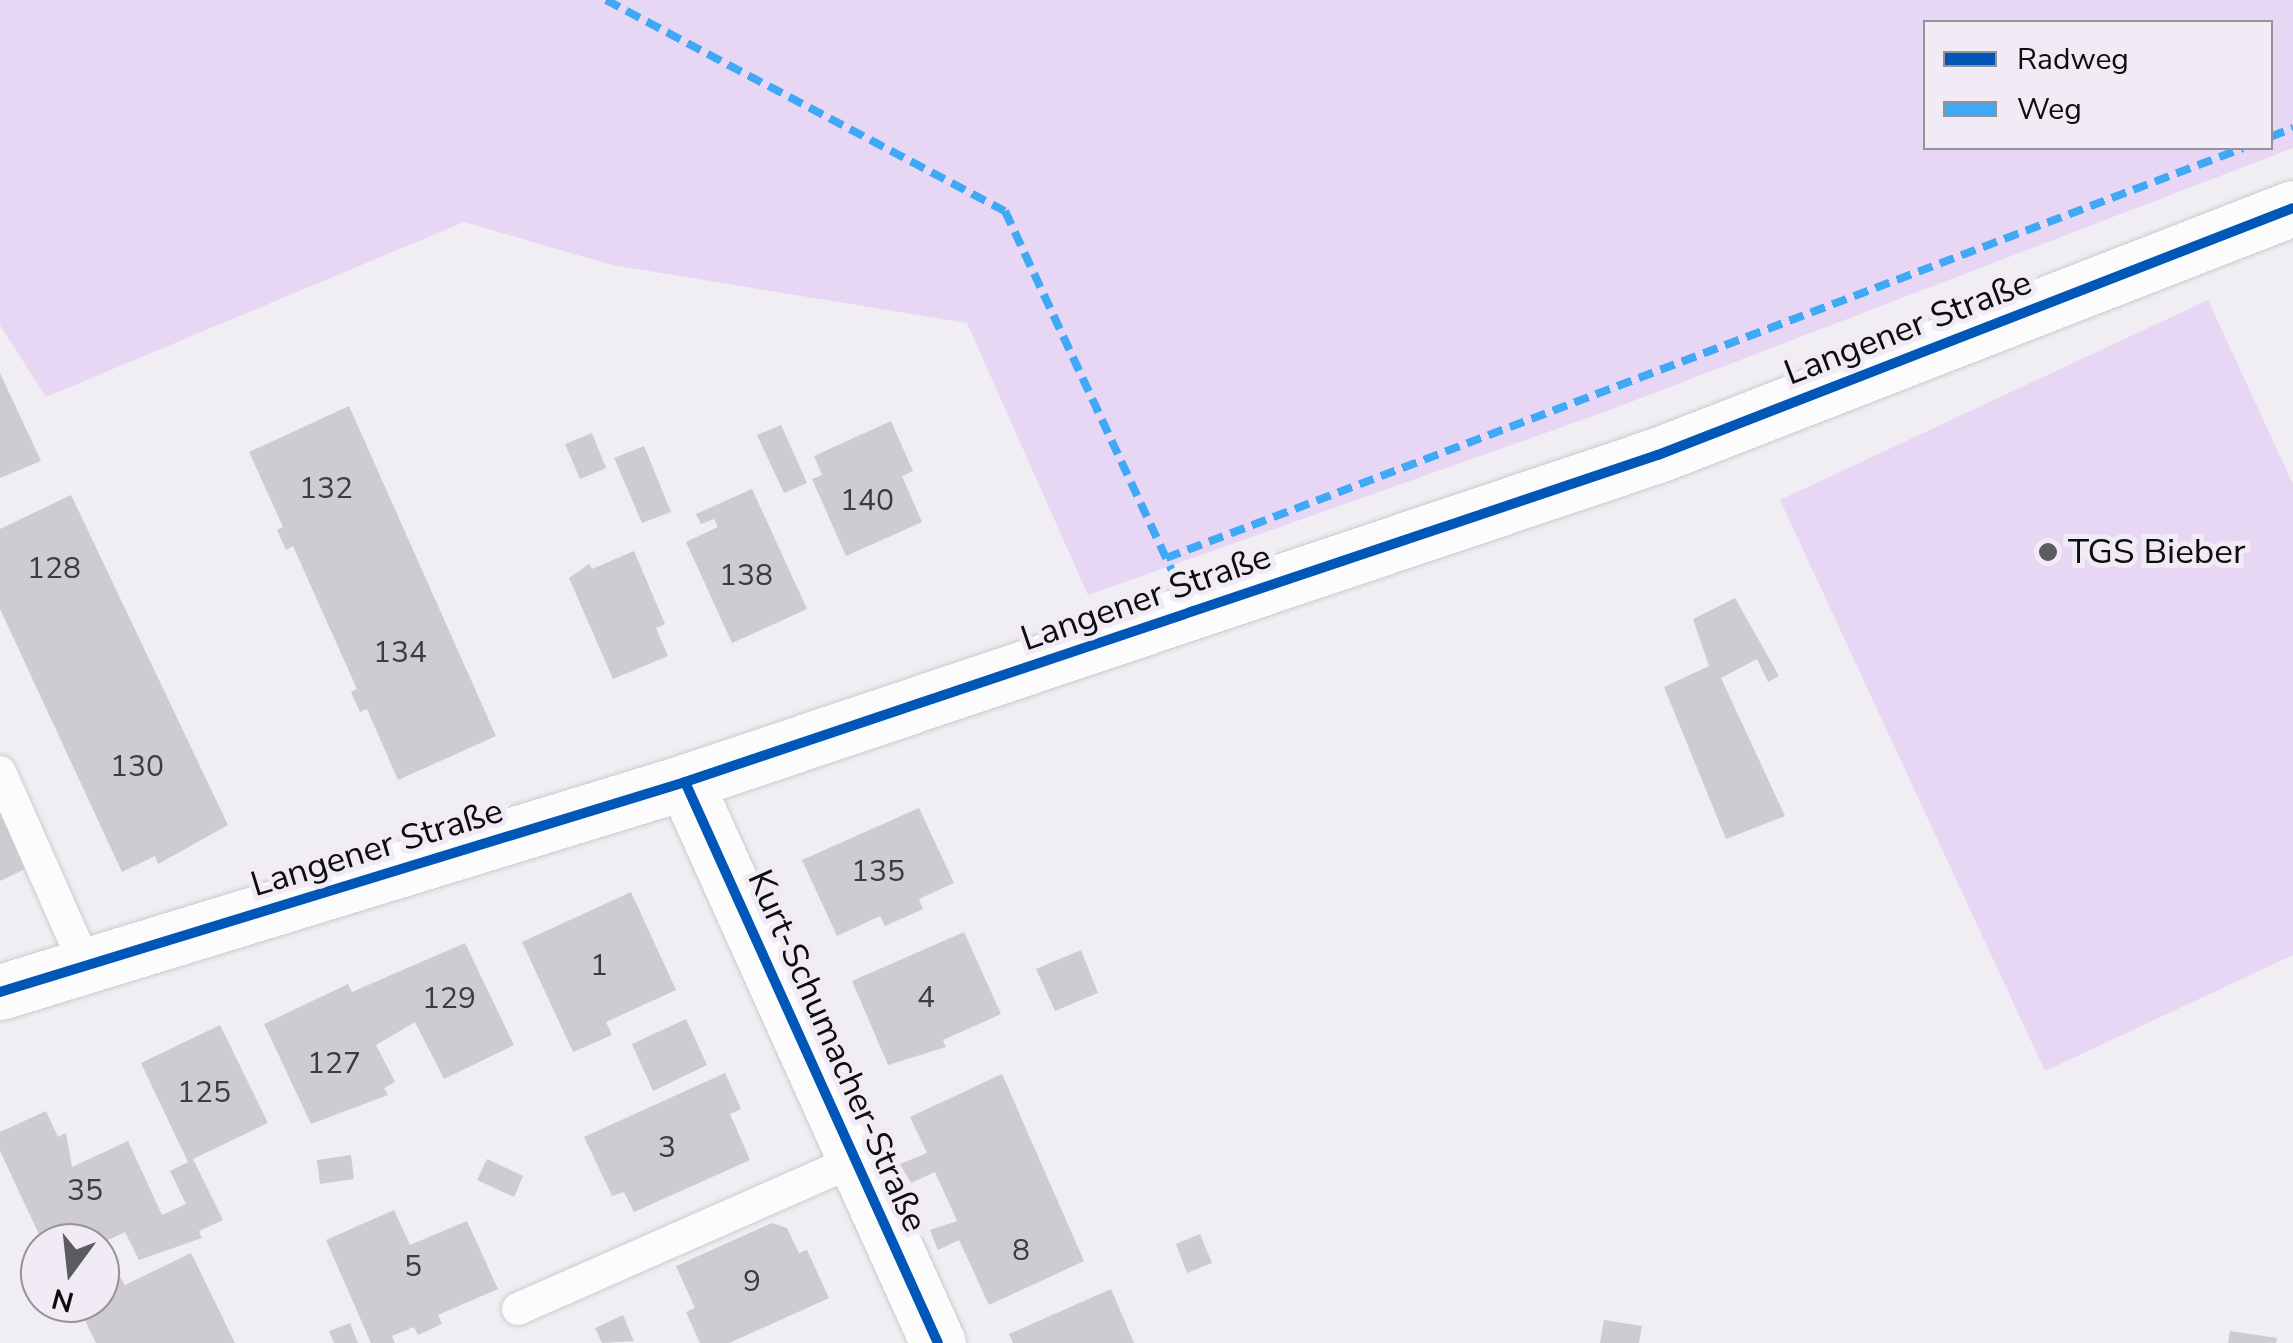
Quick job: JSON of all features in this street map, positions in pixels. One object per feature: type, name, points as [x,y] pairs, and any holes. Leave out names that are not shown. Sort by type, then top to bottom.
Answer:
[{"type":"street","name":"Langener Straße","points":[[3,984],[86,966],[685,782],[1658,455],[2293,208]]},
{"type":"street","name":"Kurt-Schumacher-Straße","points":[[685,782],[938,1343]]},
{"type":"lane","points":[[0,772],[86,966]]},
{"type":"lane","points":[[518,1309],[856,1160]]},
{"type":"shaded area","points":[[0,0],[2293,0],[2293,148],[1607,411],[1088,595],[967,323],[612,265],[464,222],[46,397],[0,325]]},
{"type":"shaded area","points":[[2208,300],[2293,484],[2293,955],[2045,1071],[1780,500]]},
{"type":"building","points":[[0,373],[41,461],[0,478]]},
{"type":"building","points":[[349,406],[496,736],[398,780],[367,709],[360,712],[351,692],[357,689],[293,546],[286,550],[277,530],[283,527],[249,452]]},
{"type":"building","points":[[891,421],[913,471],[902,476],[922,522],[846,556],[812,479],[822,475],[814,456]]},
{"type":"building","points":[[781,425],[807,483],[784,493],[757,435]]},
{"type":"building","points":[[592,433],[606,468],[580,479],[565,444]]},
{"type":"building","points":[[644,446],[671,512],[642,523],[614,458]]},
{"type":"building","points":[[752,489],[807,609],[732,643],[686,542],[718,527],[714,519],[701,524],[696,514]]},
{"type":"building","points":[[71,495],[228,825],[158,864],[155,856],[122,872],[0,609],[0,529]]},
{"type":"building","points":[[634,551],[665,624],[656,628],[668,656],[613,679],[569,578],[589,564],[592,569]]},
{"type":"building","points":[[1735,598],[1779,676],[1768,682],[1757,659],[1721,678],[1785,816],[1726,839],[1664,687],[1709,666],[1693,619]]},
{"type":"building","points":[[919,808],[954,883],[919,899],[923,909],[885,926],[880,916],[837,936],[802,860]]},
{"type":"building","points":[[0,812],[27,868],[0,881]]},
{"type":"building","points":[[631,892],[676,990],[606,1022],[612,1035],[573,1052],[522,942]]},
{"type":"building","points":[[964,932],[1001,1014],[943,1040],[946,1047],[888,1065],[852,981]]},
{"type":"building","points":[[465,943],[514,1045],[444,1079],[415,1022],[376,1045],[395,1082],[384,1088],[388,1095],[311,1124],[264,1024],[348,984],[352,992]]},
{"type":"building","points":[[1081,950],[1098,993],[1055,1011],[1036,969]]},
{"type":"building","points":[[686,1019],[707,1065],[653,1091],[632,1044]]},
{"type":"building","points":[[220,1025],[268,1123],[193,1159],[223,1220],[199,1231],[202,1238],[139,1260],[125,1232],[120,1234],[120,1223],[34,1223],[0,1151],[0,1132],[46,1111],[58,1137],[66,1133],[72,1167],[128,1141],[162,1215],[186,1204],[170,1171],[188,1162],[141,1063]]},
{"type":"building","points":[[725,1073],[741,1109],[730,1114],[750,1160],[634,1212],[624,1192],[612,1196],[584,1137]]},
{"type":"building","points":[[1002,1074],[1084,1261],[989,1305],[959,1240],[938,1250],[930,1230],[957,1221],[935,1172],[911,1183],[900,1164],[927,1153],[910,1117]]},
{"type":"building","points":[[351,1155],[354,1179],[320,1184],[317,1160]]},
{"type":"building","points":[[487,1159],[523,1176],[514,1197],[477,1180]]},
{"type":"building","points":[[394,1210],[410,1245],[467,1221],[498,1289],[438,1315],[442,1324],[418,1335],[414,1327],[392,1336],[395,1343],[371,1343],[326,1240]]},
{"type":"building","points":[[772,1223],[787,1228],[799,1253],[807,1250],[829,1298],[729,1343],[700,1343],[686,1312],[695,1308],[676,1266]]},
{"type":"building","points":[[1200,1234],[1212,1263],[1187,1273],[1176,1244]]},
{"type":"building","points":[[191,1253],[235,1343],[96,1343],[86,1323],[120,1323],[120,1276],[125,1285]]},
{"type":"building","points":[[1111,1289],[1134,1343],[1013,1343],[1009,1334]]},
{"type":"building","points":[[623,1315],[634,1341],[602,1343],[595,1328]]},
{"type":"building","points":[[1604,1320],[1642,1326],[1639,1343],[1600,1343]]},
{"type":"building","points":[[350,1323],[358,1343],[334,1343],[329,1331]]},
{"type":"building","points":[[2230,1331],[2277,1338],[2276,1343],[2228,1343]]},
{"type":"marked path","points":[[606,0],[1005,211],[1191,612]]},
{"type":"marked path","points":[[2273,136],[2293,128]]},
{"type":"marked path","points":[[1166,558],[2238,150]]},
{"type":"cycle path","points":[[0,992],[685,782],[1658,455],[2293,208]]},
{"type":"cycle path","points":[[685,782],[938,1343]]},
{"type":"place","name":"TGS Bieber","points":[[2048,552]]}]
